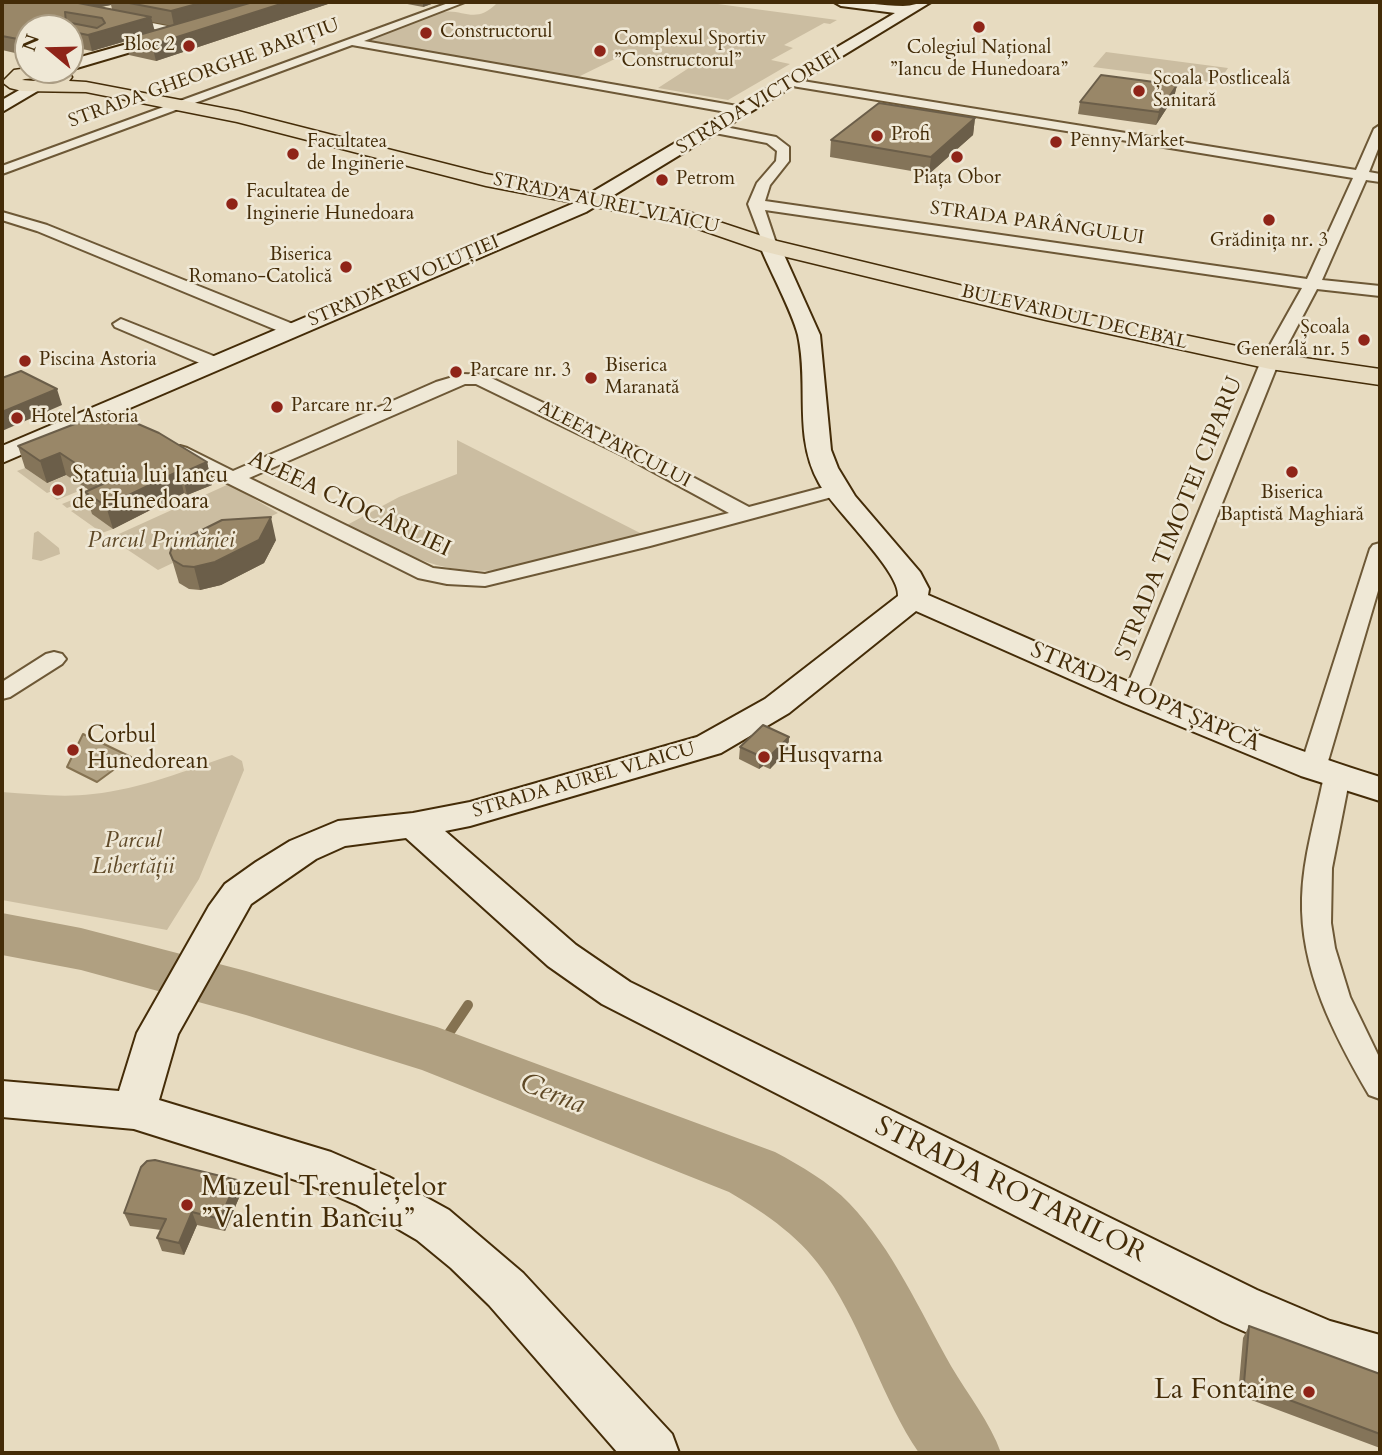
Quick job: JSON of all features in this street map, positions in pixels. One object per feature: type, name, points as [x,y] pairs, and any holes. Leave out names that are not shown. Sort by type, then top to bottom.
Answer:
[{"type":"main road","name":"STRADA AUREL VLAICU","points":[[77,84],[281,127],[402,161],[708,223],[770,246]]},
{"type":"main road","name":"BULEVARDUL DECEBAL","points":[[770,246],[1046,313],[1270,361],[1380,377]]},
{"type":"street","name":"STRADA GHEORGHE BARIȚIU","points":[[2,170],[460,2]]},
{"type":"street","points":[[841,2],[910,11]]},
{"type":"street","name":"STRADA VICTORIEI","points":[[593,201],[924,2]]},
{"type":"street","points":[[105,17],[189,30]]},
{"type":"street","points":[[84,63],[189,30]]},
{"type":"street","points":[[351,41],[743,111]]},
{"type":"street","points":[[790,83],[1380,178]]},
{"type":"street","points":[[2,107],[36,84]]},
{"type":"street","points":[[715,129],[771,140],[783,150],[780,163],[760,187],[755,204],[762,230],[809,335],[818,450],[822,466],[836,490],[910,578],[914,600]]},
{"type":"street","name":"STRADA TIMOTEI CIPARU","points":[[1135,696],[1270,361],[1313,284],[1362,177],[1380,129]]},
{"type":"street","name":"STRADA REVOLUȚIEI","points":[[2,455],[593,201]]},
{"type":"street","name":"STRADA PARÂNGULUI","points":[[755,204],[1313,284],[1380,291]]},
{"type":"street","points":[[2,216],[42,228],[292,330]]},
{"type":"street","points":[[121,324],[215,363]]},
{"type":"street","name":"ALEEA PARCULUI","points":[[233,478],[442,386],[463,379],[479,379],[633,453],[747,514]]},
{"type":"street","points":[[96,415],[120,425]]},
{"type":"street","name":"ALEEA CIOCÂRLIEI","points":[[156,442],[426,573],[465,580],[485,580],[836,490]]},
{"type":"street","points":[[1380,549],[1325,772],[1316,899],[1318,929],[1336,997],[1359,1052],[1380,1086]]},
{"type":"street","name":"STRADA POPA ȘAPCĂ","points":[[914,600],[1135,696],[1325,772],[1380,789]]},
{"type":"street","name":"STRADA AUREL VLAICU","points":[[134,1111],[158,1033],[228,909],[237,894],[279,864],[338,834],[413,825],[513,803],[709,745],[777,706],[914,600]]},
{"type":"street","points":[[2,692],[54,659]]},
{"type":"street","name":"STRADA ROTARILOR","points":[[413,825],[441,846],[572,965],[598,983],[1240,1306],[1326,1344],[1380,1359]]},
{"type":"street","points":[[2,1099],[134,1111],[315,1166],[373,1191],[433,1226],[468,1253],[506,1289],[653,1453]]},
{"type":"green space","name":"Complexul Sportiv ”Constructorul”","points":[[498,2],[703,2],[837,20],[830,24],[824,23],[784,45],[793,48],[771,60],[790,64],[728,100],[658,88],[695,64],[664,62],[625,54],[574,79],[363,42],[412,21],[442,12],[476,15]]},
{"type":"green space","points":[[1106,52],[1228,68],[1218,83],[1093,67]]},
{"type":"green space","points":[[457,440],[646,536],[497,570],[475,571],[455,569],[419,559],[347,525],[399,497],[457,474]]},
{"type":"green space","points":[[25,468],[47,483],[67,475],[86,488],[57,500],[51,495],[62,490],[60,488],[47,493],[17,471]]},
{"type":"green space","name":"Parcul Primăriei","points":[[229,484],[278,513],[158,570],[110,538]]},
{"type":"green space","points":[[92,492],[113,529],[102,533],[71,511],[86,505],[83,502],[67,508],[62,504]]},
{"type":"green space","points":[[38,531],[59,548],[60,554],[41,561],[32,559],[34,533]]},
{"type":"green space","name":"Parcul Libertății","points":[[232,755],[242,761],[244,770],[199,879],[167,930],[2,900],[2,792],[70,796],[111,792],[164,778]]},
{"type":"shaded area","points":[[83,734],[131,757],[97,782],[67,767]]},
{"type":"building","points":[[2,2],[73,2],[151,17],[88,35],[84,34],[84,25],[97,28],[105,23],[102,18],[65,12],[14,14],[14,38],[2,36]]},
{"type":"building","points":[[124,2],[204,2],[171,11]]},
{"type":"building","points":[[253,2],[287,2],[152,45],[125,39]]},
{"type":"building","points":[[1101,75],[1177,85],[1159,112],[1080,102]]},
{"type":"building","points":[[879,103],[975,118],[931,157],[831,140]]},
{"type":"building","points":[[21,371],[57,389],[2,412],[2,378]]},
{"type":"building","points":[[108,411],[159,433],[207,462],[182,473],[179,471],[106,506],[85,492],[105,483],[60,453],[40,461],[18,446]]},
{"type":"building","points":[[271,517],[259,540],[215,562],[194,567],[183,566],[173,560],[170,553],[172,547],[180,541],[222,520]]},
{"type":"building","points":[[763,725],[789,737],[770,756],[763,753],[760,756],[740,747]]},
{"type":"building","name":"Muzeul Trenulețelor ”Valentin Banciu”","points":[[155,1160],[237,1180],[220,1219],[192,1212],[179,1243],[157,1238],[166,1219],[124,1213],[141,1167],[147,1161]]},
{"type":"building","name":"La Fontaine","points":[[1249,1326],[1380,1374],[1380,1434],[1244,1383]]},
{"type":"waterway","name":"Cerna","points":[[2,934],[81,949],[246,993],[437,1051],[752,1172],[784,1190],[824,1222],[851,1254],[942,1422],[964,1453]]},
{"type":"waterway","points":[[437,1051],[468,1005]]},
{"type":"place","name":"Colegiul Național ”Iancu de Hunedoara”","points":[[979,27]]},
{"type":"place","name":"Constructorul","points":[[426,33]]},
{"type":"place","name":"Bloc 2","points":[[189,46]]},
{"type":"place","name":"Complexul Sportiv ”Constructorul”","points":[[600,51]]},
{"type":"place","name":"Școala Postliceală Sanitară","points":[[1139,91]]},
{"type":"place","name":"Profi","points":[[877,136]]},
{"type":"place","name":"Penny Market","points":[[1056,142]]},
{"type":"place","name":"Facultatea de Inginerie","points":[[293,154]]},
{"type":"place","name":"Piața Obor","points":[[957,157]]},
{"type":"place","name":"Petrom","points":[[662,180]]},
{"type":"place","name":"Facultatea de Inginerie Hunedoara","points":[[232,204]]},
{"type":"place","name":"Grădinița nr. 3","points":[[1269,220]]},
{"type":"place","name":"Biserica Romano-Catolică","points":[[346,267]]},
{"type":"place","name":"Școala Generală nr. 5","points":[[1364,340]]},
{"type":"place","name":"Piscina Astoria","points":[[25,361]]},
{"type":"place","name":"Parcare nr. 3","points":[[456,372]]},
{"type":"place","name":"Biserica Maranată","points":[[591,378]]},
{"type":"place","name":"Parcare nr. 2","points":[[277,407]]},
{"type":"place","name":"Hotel Astoria","points":[[17,418]]},
{"type":"place","name":"Biserica Baptistă Maghiară","points":[[1292,472]]},
{"type":"place","name":"Statuia lui Iancu de Hunedoara","points":[[58,490]]},
{"type":"place","name":"Corbul Hunedorean","points":[[73,750]]},
{"type":"place","name":"Husqvarna","points":[[764,757]]},
{"type":"place","name":"Muzeul Trenulețelor ”Valentin Banciu”","points":[[187,1205]]},
{"type":"place","name":"La Fontaine","points":[[1309,1392]]}]
